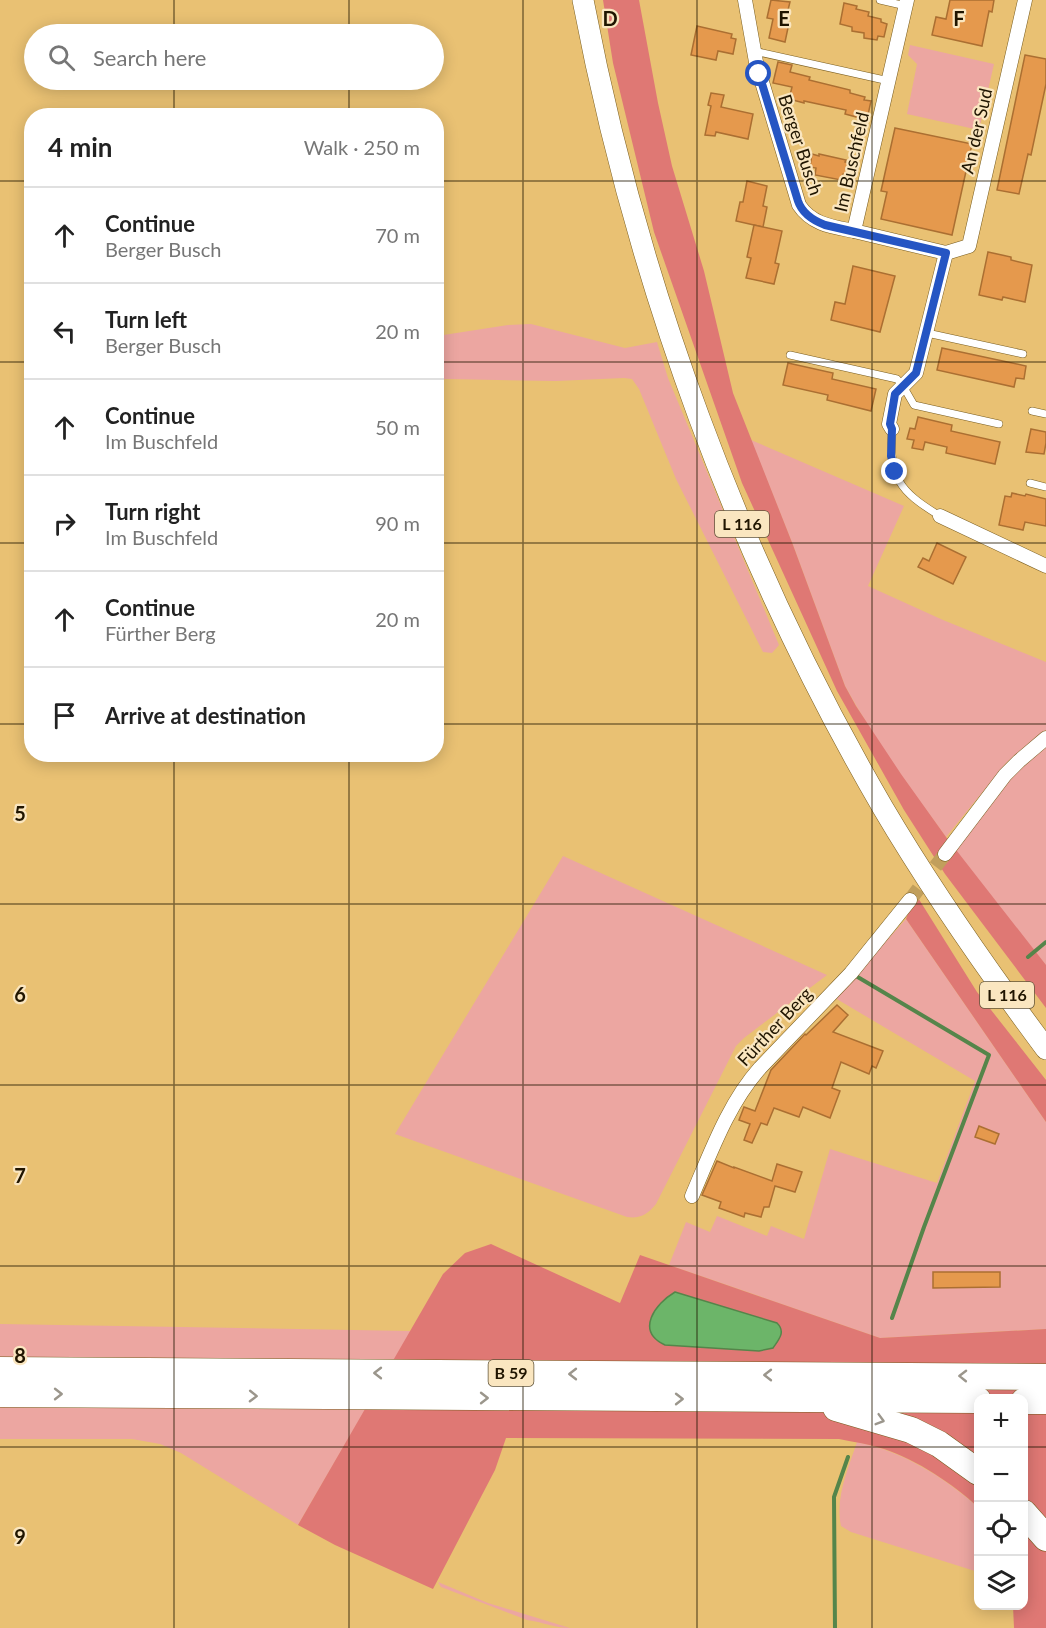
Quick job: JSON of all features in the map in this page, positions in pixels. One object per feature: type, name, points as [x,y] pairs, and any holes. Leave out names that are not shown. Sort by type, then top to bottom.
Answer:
[{"type":"highway","name":"B 59","points":[[0,1370],[1046,1377]]},
{"type":"highway","name":"B 59","points":[[0,1394],[974,1400]]},
{"type":"highway","points":[[804,1399],[911,1430],[946,1448],[974,1469]]},
{"type":"highway","points":[[1028,1401],[1046,1401]]},
{"type":"highway","points":[[1028,1518],[1046,1538]]},
{"type":"main road","name":"L 116","points":[[583,0],[614,140],[659,301],[706,435],[756,557],[827,706],[884,809],[969,941],[1046,1049]]},
{"type":"street","name":"Berger Busch","points":[[745,0],[753,51],[762,85],[800,206],[808,216],[816,221],[854,231]]},
{"type":"street","name":"An der Sud","points":[[946,253],[969,246],[1024,0]]},
{"type":"street","name":"Im Buschfeld","points":[[907,3],[854,231],[946,253]]},
{"type":"street","points":[[892,429],[890,424],[895,394],[916,373],[946,253]]},
{"type":"street","points":[[940,516],[1046,566]]},
{"type":"street","points":[[945,854],[1012,767],[1046,738]]},
{"type":"street","name":"Fürther Berg","points":[[692,1196],[728,1116],[748,1082],[858,965],[909,900]]},
{"type":"lane","points":[[880,0],[907,3]]},
{"type":"lane","points":[[753,51],[889,81]]},
{"type":"lane","points":[[927,333],[1023,354]]},
{"type":"lane","points":[[790,355],[897,379],[914,405],[999,424]]},
{"type":"lane","points":[[1032,411],[1046,414]]},
{"type":"lane","points":[[892,429],[891,456],[900,484],[908,494],[940,516]]},
{"type":"lane","points":[[1030,483],[1046,487]]},
{"type":"shaded area","points":[[603,0],[639,0],[672,166],[704,271],[733,393],[845,686],[901,774],[946,837],[1046,965],[1046,1008],[945,874],[904,810],[837,691],[742,483],[654,232],[613,63]]},
{"type":"shaded area","points":[[910,45],[994,64],[979,130],[907,114],[917,64],[908,55]]},
{"type":"shaded area","points":[[531,324],[625,348],[657,342],[668,378],[779,645],[772,653],[763,652],[676,479],[639,389],[632,379],[556,381],[444,379],[444,335],[508,325]]},
{"type":"shaded area","points":[[751,440],[904,506],[868,586],[943,620],[1046,662],[1046,730],[1007,762],[946,837],[880,744],[845,686]]},
{"type":"shaded area","points":[[1046,745],[1046,966],[956,851],[1004,785]]},
{"type":"shaded area","points":[[563,856],[827,975],[736,1046],[656,1204],[647,1213],[636,1217],[627,1217],[395,1134]]},
{"type":"shaded area","points":[[915,893],[977,992],[1046,1080],[1046,1122],[906,919]]},
{"type":"shaded area","points":[[906,919],[1046,1122],[1046,1329],[880,1338],[669,1265],[686,1222],[710,1232],[717,1216],[767,1236],[771,1226],[804,1239],[830,1149],[937,1183],[975,1081],[835,998]]},
{"type":"shaded area","points":[[491,1244],[620,1303],[640,1255],[880,1338],[1046,1329],[1046,1628],[1014,1628],[1013,1610],[1028,1610],[1028,1394],[974,1394],[974,1504],[946,1481],[909,1459],[878,1447],[839,1439],[506,1438],[495,1470],[433,1589],[335,1545],[298,1525],[443,1274],[465,1253]]},
{"type":"shaded area","points":[[675,1292],[777,1323],[781,1329],[781,1336],[773,1348],[759,1351],[665,1345],[651,1332],[651,1318],[661,1303]]},
{"type":"shaded area","points":[[0,1324],[411,1331],[298,1525],[181,1453],[160,1444],[132,1439],[0,1439]]},
{"type":"shaded area","points":[[857,1442],[906,1459],[951,1485],[974,1504],[974,1571],[851,1532],[841,1526],[841,1494]]},
{"type":"shaded area","points":[[438,1582],[488,1603],[570,1628],[527,1620],[441,1587]]},
{"type":"building","points":[[771,0],[790,2],[785,22],[789,23],[785,42],[769,38],[773,19],[767,18]]},
{"type":"building","points":[[950,0],[994,0],[992,12],[989,11],[982,46],[932,35],[936,17],[946,19]]},
{"type":"building","points":[[844,3],[857,6],[856,9],[869,12],[868,16],[881,19],[881,22],[887,24],[884,37],[878,36],[877,40],[864,38],[864,33],[852,31],[852,27],[840,24]]},
{"type":"building","points":[[697,26],[732,34],[731,38],[736,39],[733,54],[718,51],[716,60],[691,55]]},
{"type":"building","points":[[1025,55],[1046,59],[1046,84],[1031,155],[1028,154],[1019,194],[997,190]]},
{"type":"building","points":[[778,62],[792,65],[790,72],[810,77],[809,80],[850,90],[850,93],[865,97],[864,100],[871,101],[868,115],[861,114],[860,118],[845,114],[846,110],[789,99],[792,87],[773,83]]},
{"type":"building","points":[[711,93],[724,95],[721,107],[753,114],[748,139],[716,132],[715,136],[705,135],[711,106],[708,105]]},
{"type":"building","points":[[895,128],[972,144],[952,235],[881,219],[887,192],[881,191]]},
{"type":"building","points":[[812,154],[846,160],[845,162],[851,163],[849,175],[843,174],[841,180],[815,175],[816,168],[810,167]]},
{"type":"building","points":[[747,181],[767,186],[763,206],[767,207],[763,227],[736,221]]},
{"type":"building","points":[[754,225],[782,231],[775,263],[779,264],[774,284],[746,278],[751,258],[747,257]]},
{"type":"building","points":[[988,252],[1032,265],[1025,302],[979,295]]},
{"type":"building","points":[[853,266],[895,276],[880,332],[831,320],[835,302],[845,304]]},
{"type":"building","points":[[942,348],[1026,366],[1024,379],[1016,378],[1014,387],[937,370]]},
{"type":"building","points":[[788,363],[833,373],[832,379],[876,389],[871,411],[827,400],[828,395],[783,385]]},
{"type":"building","points":[[918,417],[952,425],[951,431],[1000,442],[995,464],[946,453],[947,447],[925,442],[923,450],[912,448],[914,440],[907,439],[910,428],[915,429]]},
{"type":"building","points":[[1031,429],[1046,432],[1044,454],[1026,452]]},
{"type":"building","points":[[1012,493],[1046,499],[1046,526],[1025,522],[1023,530],[999,525],[1005,496],[1011,497]]},
{"type":"building","points":[[937,543],[966,557],[953,584],[918,567],[923,558],[929,561]]},
{"type":"building","points":[[837,1005],[848,1015],[833,1032],[883,1051],[876,1068],[872,1066],[869,1074],[841,1062],[832,1088],[840,1091],[830,1118],[803,1107],[799,1117],[774,1108],[767,1125],[761,1123],[752,1143],[744,1140],[750,1124],[739,1120],[744,1107],[755,1111],[771,1070]]},
{"type":"building","points":[[979,1126],[999,1134],[995,1144],[975,1137]]},
{"type":"building","points":[[717,1161],[772,1181],[777,1164],[802,1172],[795,1192],[775,1186],[769,1207],[764,1207],[761,1217],[745,1213],[744,1217],[719,1208],[721,1202],[702,1195]]},
{"type":"building","points":[[933,1272],[1000,1272],[1000,1287],[933,1288]]},
{"type":"waterway","points":[[1028,957],[1046,942]]},
{"type":"waterway","points":[[856,976],[989,1055],[892,1318]]},
{"type":"waterway","points":[[835,1628],[834,1497],[848,1457]]},
{"type":"tunnel","points":[[910,900],[945,854]]},
{"type":"route","points":[[759,74],[798,201],[808,216],[825,225],[946,253],[916,373],[895,394],[890,424],[892,429],[891,456],[895,472]]}]
